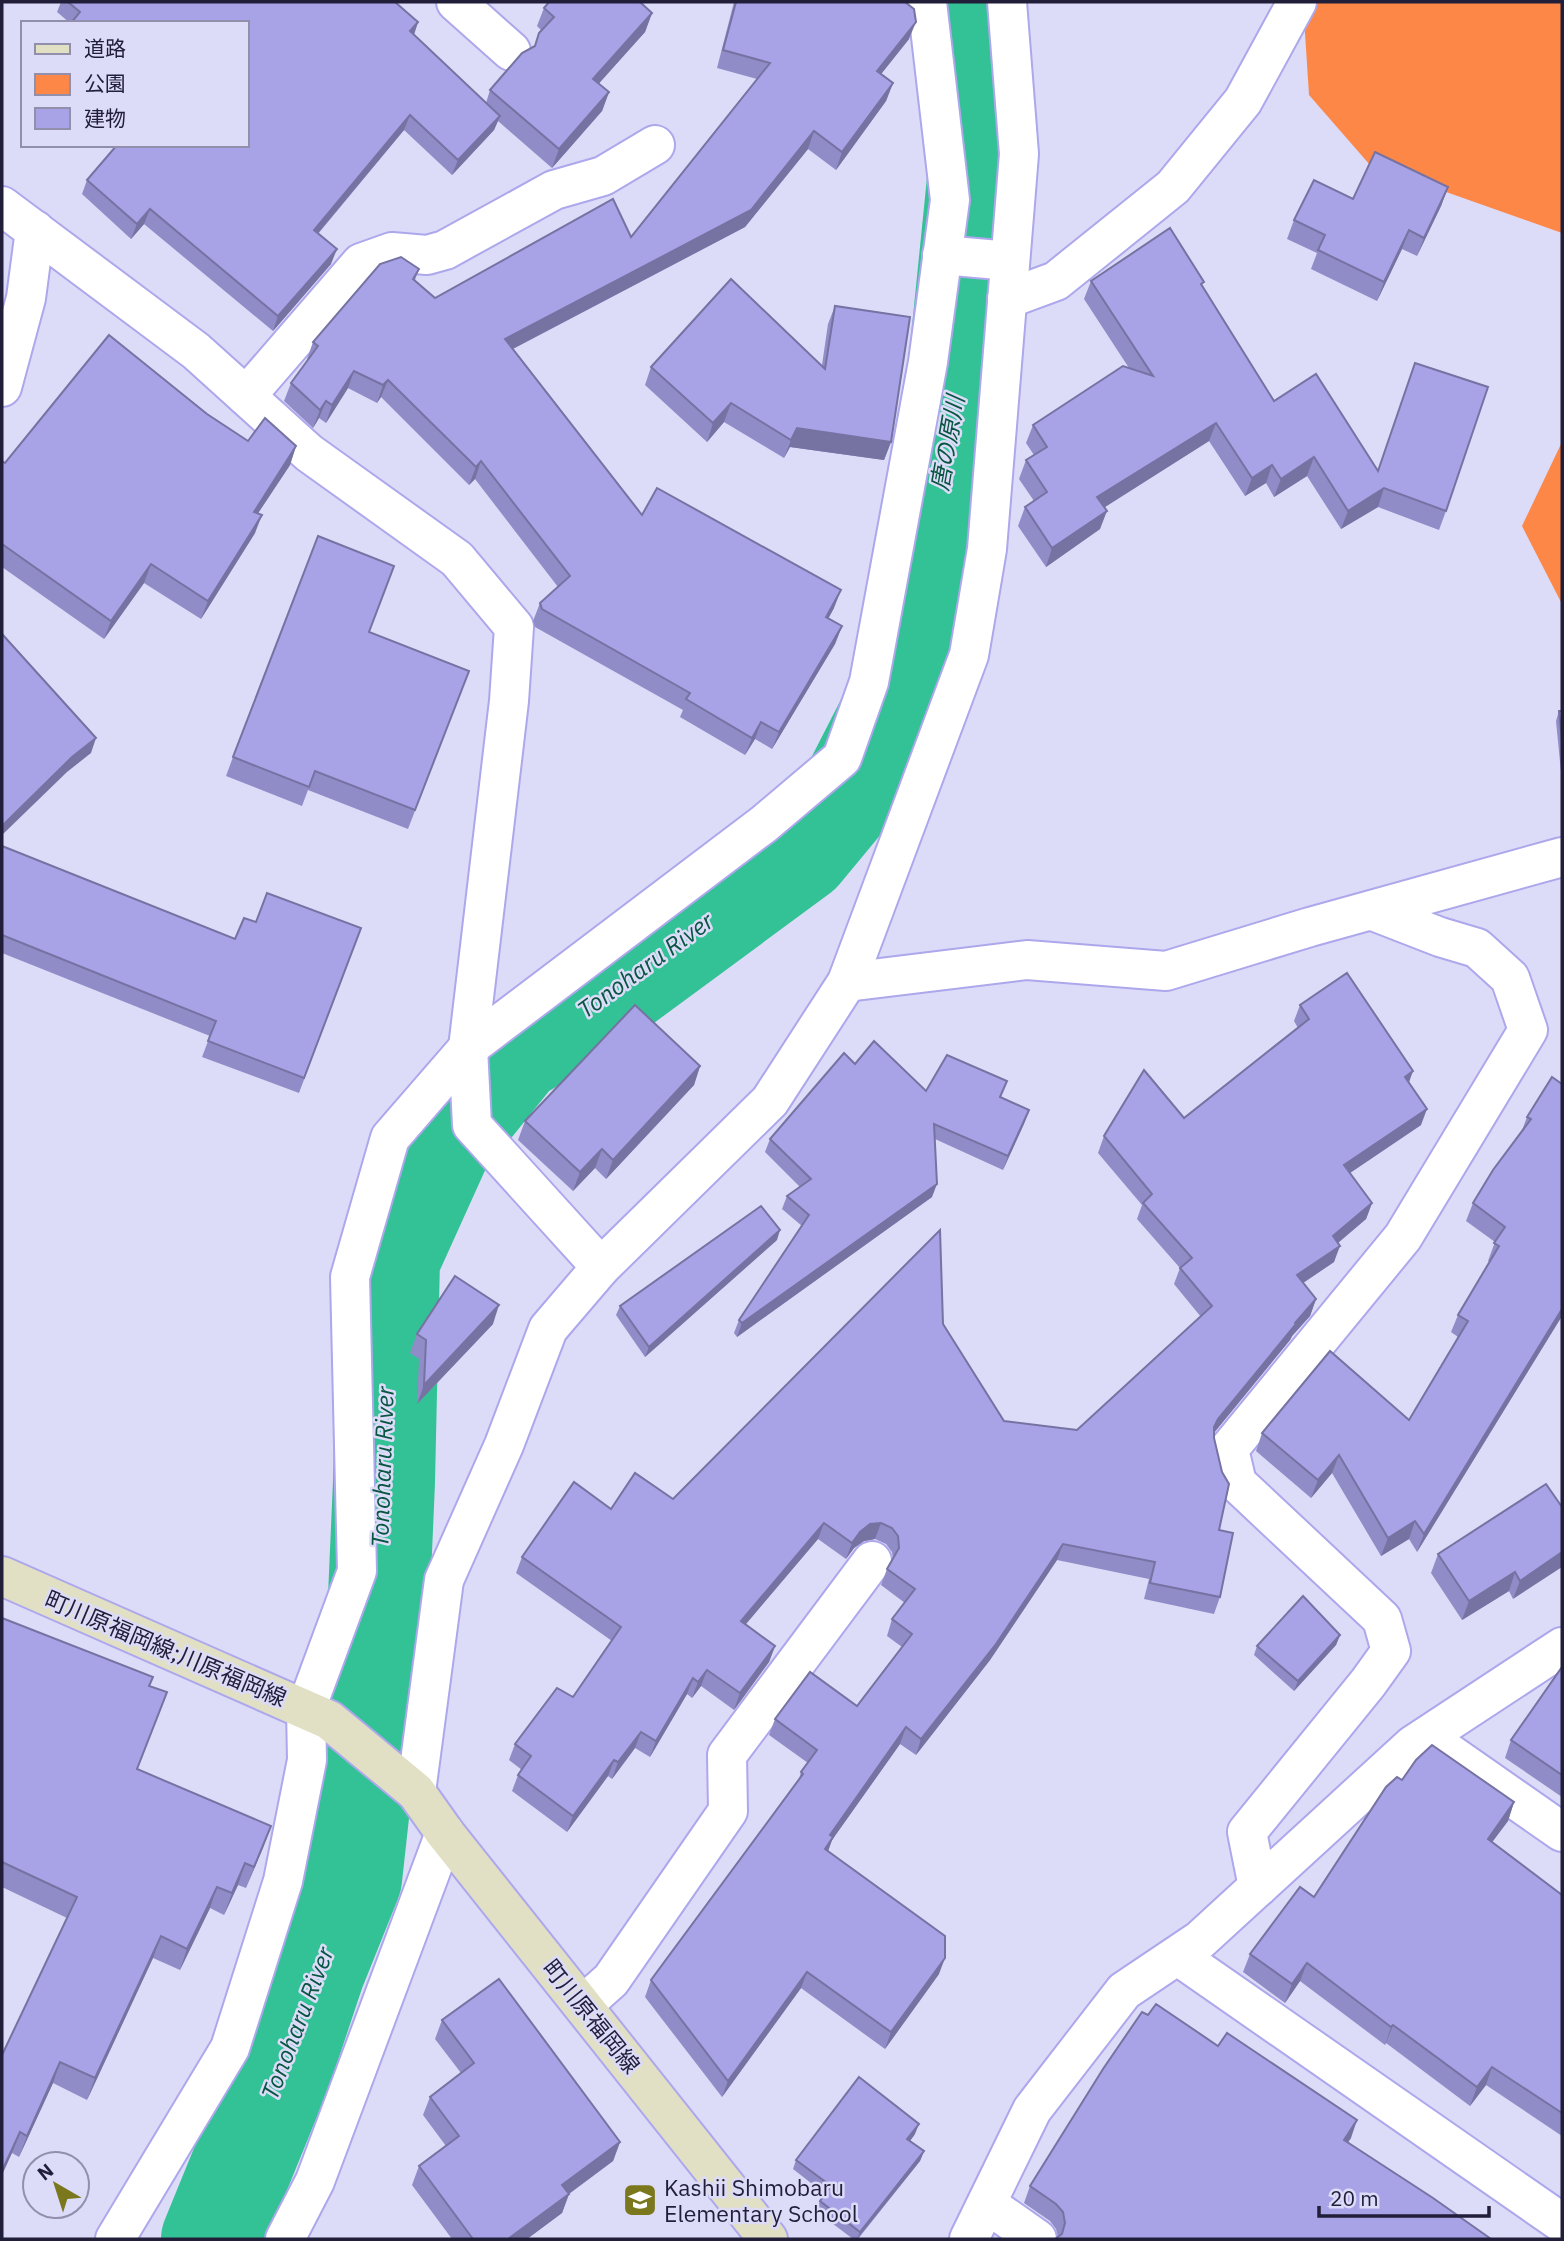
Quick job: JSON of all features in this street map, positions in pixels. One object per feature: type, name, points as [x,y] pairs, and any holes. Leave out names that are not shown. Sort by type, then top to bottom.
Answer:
[{"type":"main road","name":"町川原福岡線;川原福岡線","points":[[2,1576],[318,1714],[416,1792]]},
{"type":"main road","name":"町川原福岡線","points":[[416,1792],[445,1833],[768,2239]]},
{"type":"street","points":[[456,2],[511,51]]},
{"type":"street","points":[[115,2239],[230,2048],[283,1881],[307,1760],[357,1571],[350,1277],[390,1138],[468,1048],[764,824],[842,758],[869,682],[928,362],[950,200],[927,2]]},
{"type":"street","points":[[416,1792],[444,1580],[505,1445],[548,1329],[600,1267],[770,1101],[847,982],[969,655],[987,548],[1019,154],[1007,2]]},
{"type":"street","points":[[1007,299],[1056,281],[1173,187],[1243,101],[1297,2]]},
{"type":"street","points":[[246,396],[361,263],[392,252],[427,255],[445,250],[554,190],[603,176],[655,145]]},
{"type":"street","points":[[2,206],[197,351],[309,453],[457,559],[514,627],[509,701],[468,1048],[472,1125],[600,1267]]},
{"type":"street","points":[[2,387],[26,298],[35,230]]},
{"type":"street","points":[[942,255],[1010,261]]},
{"type":"street","points":[[847,982],[1027,960],[1167,971],[1310,927],[1562,857]]},
{"type":"street","points":[[1258,1888],[1247,1832],[1391,1651],[1382,1619],[1237,1483],[1229,1449],[1403,1237],[1528,1030],[1510,978],[1478,948],[1440,937],[1373,911]]},
{"type":"street","points":[[583,2005],[611,1980],[728,1811],[727,1755],[872,1561]]},
{"type":"street","points":[[969,2239],[1032,2110],[1124,1991],[1200,1940],[1413,1745],[1562,1647]]},
{"type":"street","points":[[1426,1737],[1562,1832]]},
{"type":"street","points":[[285,2239],[315,2181],[445,1833]]},
{"type":"street","points":[[1178,1956],[1562,2223]]},
{"type":"street","points":[[987,2204],[1037,2239]]},
{"type":"green space","points":[[1303,2],[1562,2],[1562,233],[1370,165],[1309,95]]},
{"type":"green space","points":[[1562,442],[1562,604],[1522,526]]},
{"type":"building","points":[[68,2],[395,2],[418,22],[410,31],[500,116],[458,160],[410,115],[314,230],[337,249],[278,316],[150,209],[137,224],[87,180],[115,147],[248,147],[248,21],[73,21],[80,12]]},
{"type":"building","points":[[549,2],[640,2],[652,13],[593,79],[609,92],[559,149],[490,90],[522,53],[535,46],[539,33],[554,17],[544,8]]},
{"type":"building","points":[[736,2],[905,2],[914,9],[916,22],[877,71],[893,83],[842,152],[814,131],[751,210],[505,339],[642,515],[657,488],[841,590],[826,617],[842,626],[779,732],[761,722],[752,738],[686,699],[690,693],[542,609],[540,603],[570,576],[481,461],[476,467],[388,380],[383,385],[354,371],[332,405],[326,401],[320,410],[291,383],[318,346],[313,342],[380,264],[401,257],[419,269],[413,279],[435,298],[613,199],[631,237],[770,63],[723,50]]},
{"type":"building","points":[[1375,152],[1448,187],[1424,238],[1409,230],[1384,282],[1318,250],[1325,235],[1294,220],[1314,180],[1353,199]]},
{"type":"building","points":[[1170,228],[1204,282],[1201,284],[1274,401],[1316,374],[1378,471],[1415,363],[1488,387],[1446,511],[1384,488],[1348,511],[1314,457],[1281,479],[1272,465],[1252,478],[1216,423],[1097,497],[1107,511],[1052,548],[1025,507],[1047,492],[1026,460],[1047,447],[1033,425],[1123,366],[1153,376],[1091,281]]},
{"type":"building","points":[[731,279],[825,369],[835,306],[910,317],[891,442],[797,428],[791,440],[731,403],[713,423],[651,367]]},
{"type":"building","points":[[109,335],[207,414],[248,441],[265,418],[296,446],[254,512],[262,515],[208,601],[151,564],[111,621],[2,544],[2,461],[5,463]]},
{"type":"building","points":[[318,536],[394,566],[369,632],[469,671],[415,810],[315,771],[309,787],[233,757]]},
{"type":"building","points":[[2,634],[96,738],[72,757],[2,826]]},
{"type":"building","points":[[1559,711],[1562,711],[1562,740]]},
{"type":"building","points":[[2,846],[235,939],[244,918],[256,922],[267,893],[361,928],[304,1078],[208,1041],[216,1021],[2,935]]},
{"type":"building","points":[[1347,973],[1413,1071],[1405,1077],[1427,1109],[1344,1165],[1372,1203],[1333,1236],[1340,1246],[1297,1275],[1316,1299],[1214,1427],[1222,1472],[1229,1484],[1219,1530],[1233,1533],[1220,1597],[1150,1583],[1155,1562],[1063,1544],[996,1644],[921,1739],[906,1727],[830,1835],[833,1837],[825,1849],[945,1936],[945,1958],[891,2032],[807,1972],[728,2081],[651,1980],[803,1774],[801,1772],[817,1750],[775,1719],[810,1672],[857,1706],[912,1634],[892,1619],[915,1589],[887,1569],[899,1548],[898,1536],[892,1528],[881,1523],[870,1524],[852,1543],[824,1523],[741,1621],[775,1646],[740,1693],[707,1670],[698,1682],[693,1678],[656,1741],[641,1732],[618,1762],[614,1760],[573,1816],[518,1775],[531,1756],[515,1744],[557,1688],[573,1697],[621,1627],[522,1557],[574,1482],[611,1509],[635,1473],[673,1499],[940,1230],[943,1324],[1004,1421],[1077,1430],[1212,1306],[1180,1268],[1192,1258],[1143,1203],[1152,1194],[1104,1136],[1144,1070],[1184,1118],[1309,1019],[1300,1005]]},
{"type":"building","points":[[635,1005],[700,1066],[613,1160],[602,1149],[580,1172],[525,1121]]},
{"type":"building","points":[[874,1041],[926,1091],[947,1055],[1007,1081],[1000,1097],[1029,1110],[1008,1156],[934,1124],[937,1184],[742,1323],[739,1320],[809,1215],[787,1196],[811,1179],[770,1139],[844,1053],[855,1064]]},
{"type":"building","points":[[1552,1077],[1562,1084],[1562,1309],[1424,1534],[1415,1521],[1388,1538],[1339,1455],[1318,1480],[1262,1433],[1330,1351],[1409,1420],[1468,1321],[1458,1315],[1499,1246],[1494,1243],[1505,1227],[1473,1203],[1493,1170],[1531,1119],[1527,1117]]},
{"type":"building","points":[[761,1206],[780,1230],[649,1347],[620,1306]]},
{"type":"building","points":[[455,1276],[499,1305],[424,1385],[426,1340],[417,1334]]},
{"type":"building","points":[[1546,1484],[1562,1507],[1562,1552],[1520,1581],[1515,1572],[1469,1601],[1438,1554]]},
{"type":"building","points":[[1303,1596],[1340,1635],[1298,1681],[1257,1646]]},
{"type":"building","points":[[2,1618],[153,1677],[149,1686],[167,1692],[137,1769],[271,1826],[254,1867],[245,1863],[232,1893],[217,1887],[187,1949],[161,1936],[95,2078],[60,2062],[27,2136],[20,2132],[2,2171],[2,2055],[77,1897],[2,1862]]},
{"type":"building","points":[[1562,1667],[1562,1775],[1511,1740]]},
{"type":"building","points":[[1432,1745],[1514,1802],[1488,1839],[1562,1895],[1562,2113],[1492,2067],[1477,2087],[1393,2025],[1391,2027],[1307,1963],[1292,1984],[1250,1954],[1300,1887],[1314,1897],[1386,1787],[1397,1777],[1402,1780],[1416,1760]]},
{"type":"building","points":[[499,1979],[620,2142],[562,2185],[569,2194],[508,2239],[473,2239],[419,2166],[459,2136],[430,2097],[474,2063],[442,2020]]},
{"type":"building","points":[[1156,2004],[1218,2046],[1227,2033],[1357,2120],[1344,2140],[1491,2239],[1055,2239],[1062,2234],[1065,2223],[1063,2212],[1030,2186],[1142,2012],[1148,2015]]},
{"type":"building","points":[[859,2077],[919,2124],[907,2139],[924,2151],[860,2232],[820,2201],[831,2186],[796,2160]]},
{"type":"waterway","name":"Tonoharu River","points":[[212,2239],[281,2070],[314,1971],[351,1879],[377,1643],[389,1259],[441,1144],[515,1052],[587,1009],[800,852],[853,788],[898,700],[958,378],[979,170],[963,2]]},
{"type":"place","name":"Kashii Shimobaru Elementary School","points":[[640,2200]]},
{"type":"water label","name":"唐の原川","points":[[947,443]]}]
